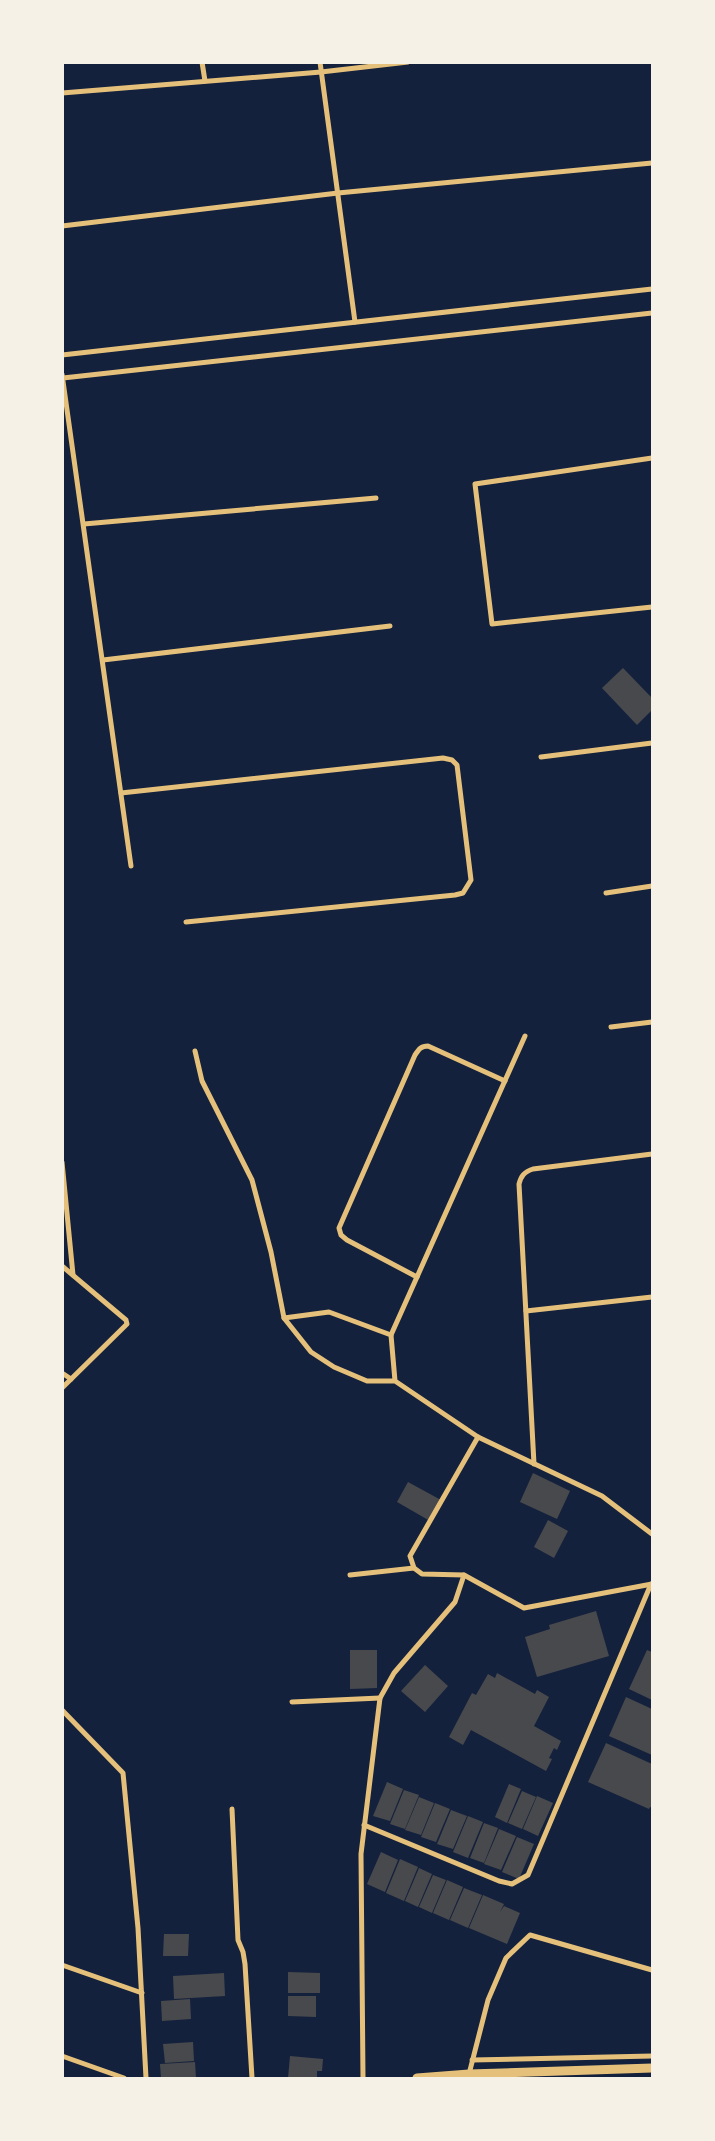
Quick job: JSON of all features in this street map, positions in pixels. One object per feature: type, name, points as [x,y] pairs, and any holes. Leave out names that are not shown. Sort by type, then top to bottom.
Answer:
[{"type":"street","points":[[202,62],[205,81]]},
{"type":"street","points":[[320,62],[355,322]]},
{"type":"street","points":[[62,93],[322,72],[408,62]]},
{"type":"street","points":[[62,226],[338,193],[652,163]]},
{"type":"street","points":[[62,355],[652,289]]},
{"type":"street","points":[[131,866],[63,376],[652,313]]},
{"type":"street","points":[[652,458],[475,484],[492,624],[652,607]]},
{"type":"street","points":[[84,524],[376,498]]},
{"type":"street","points":[[103,660],[390,626]]},
{"type":"street","points":[[540,757],[652,743]]},
{"type":"street","points":[[121,793],[443,758],[452,760],[457,765],[460,772],[471,880],[463,893],[186,922]]},
{"type":"street","points":[[606,893],[652,886]]},
{"type":"street","points":[[611,1026],[652,1022]]},
{"type":"street","points":[[395,1381],[391,1335],[524,1036]]},
{"type":"street","points":[[417,1277],[347,1240],[341,1235],[340,1228],[415,1055],[423,1046],[428,1046],[505,1081]]},
{"type":"street","points":[[195,1051],[202,1081],[252,1180],[271,1252],[284,1318],[311,1352],[334,1367],[367,1381],[395,1381],[478,1437],[602,1496],[652,1534]]},
{"type":"street","points":[[534,1464],[519,1184],[521,1176],[526,1171],[533,1169],[652,1154]]},
{"type":"street","points":[[62,1162],[73,1275]]},
{"type":"street","points":[[62,1266],[126,1320],[127,1324],[62,1388]]},
{"type":"street","points":[[526,1311],[652,1297]]},
{"type":"street","points":[[284,1318],[329,1312],[391,1335]]},
{"type":"street","points":[[62,1372],[71,1379]]},
{"type":"street","points":[[478,1437],[410,1556],[414,1568],[422,1574],[464,1574],[524,1608],[652,1584]]},
{"type":"street","points":[[350,1575],[414,1568]]},
{"type":"street","points":[[363,2078],[361,1854],[380,1698],[394,1674],[455,1602],[464,1574]]},
{"type":"street","points":[[364,1825],[499,1881],[512,1884],[528,1875],[652,1584]]},
{"type":"street","points":[[292,1702],[380,1698]]},
{"type":"street","points":[[62,1710],[123,1773],[138,1928],[146,2078]]},
{"type":"street","points":[[232,1808],[238,1940],[245,1964],[252,2078]]},
{"type":"street","points":[[469,2076],[488,2000],[506,1958],[530,1935],[652,1970]]},
{"type":"street","points":[[62,1964],[142,1993]]},
{"type":"street","points":[[62,2056],[124,2078]]},
{"type":"street","points":[[472,2060],[652,2056]]},
{"type":"street","points":[[417,2078],[652,2068]]},
{"type":"building","points":[[623,668],[652,698],[652,710],[637,725],[602,688]]},
{"type":"building","points":[[533,1473],[570,1491],[557,1519],[520,1502]]},
{"type":"building","points":[[408,1482],[441,1500],[430,1521],[397,1502]]},
{"type":"building","points":[[548,1520],[568,1531],[554,1558],[534,1547]]},
{"type":"building","points":[[596,1611],[609,1656],[537,1677],[525,1637],[550,1629],[549,1625]]},
{"type":"building","points":[[350,1650],[377,1650],[377,1688],[350,1689]]},
{"type":"building","points":[[647,1650],[652,1652],[652,1700],[629,1689]]},
{"type":"building","points":[[425,1665],[448,1686],[425,1712],[401,1691]]},
{"type":"building","points":[[497,1673],[535,1694],[537,1690],[549,1697],[534,1726],[561,1741],[557,1750],[554,1748],[549,1758],[552,1759],[546,1771],[471,1730],[463,1745],[449,1737],[472,1693],[476,1695],[488,1674],[495,1678]]},
{"type":"building","points":[[626,1697],[652,1709],[652,1755],[609,1736]]},
{"type":"building","points":[[606,1743],[652,1764],[652,1808],[650,1807],[649,1809],[588,1782]]},
{"type":"building","points":[[387,1782],[403,1789],[390,1821],[373,1816]]},
{"type":"building","points":[[509,1784],[521,1789],[507,1823],[495,1817]]},
{"type":"building","points":[[404,1790],[419,1795],[405,1829],[390,1824]]},
{"type":"building","points":[[522,1791],[536,1797],[522,1829],[508,1823]]},
{"type":"building","points":[[537,1796],[553,1803],[538,1836],[523,1829]]},
{"type":"building","points":[[419,1797],[434,1803],[421,1835],[405,1830]]},
{"type":"building","points":[[435,1803],[450,1809],[436,1842],[421,1837]]},
{"type":"building","points":[[451,1810],[467,1816],[453,1849],[437,1844]]},
{"type":"building","points":[[468,1816],[483,1822],[468,1858],[453,1852]]},
{"type":"building","points":[[484,1823],[498,1828],[484,1863],[470,1858]]},
{"type":"building","points":[[499,1829],[516,1836],[501,1870],[484,1864]]},
{"type":"building","points":[[517,1837],[534,1844],[519,1879],[502,1872]]},
{"type":"building","points":[[381,1852],[398,1860],[385,1892],[367,1884]]},
{"type":"building","points":[[400,1859],[418,1867],[404,1901],[386,1893]]},
{"type":"building","points":[[419,1868],[432,1874],[418,1907],[405,1901]]},
{"type":"building","points":[[433,1875],[446,1880],[432,1913],[419,1907]]},
{"type":"building","points":[[447,1880],[463,1887],[449,1920],[433,1913]]},
{"type":"building","points":[[464,1888],[482,1895],[468,1928],[450,1920]]},
{"type":"building","points":[[483,1895],[504,1904],[500,1912],[504,1906],[520,1913],[507,1944],[469,1928]]},
{"type":"building","points":[[164,1934],[189,1934],[188,1956],[163,1956]]},
{"type":"building","points":[[288,1972],[320,1973],[320,1993],[288,1993]]},
{"type":"building","points":[[224,1973],[225,1996],[174,1999],[173,1976]]},
{"type":"building","points":[[288,1996],[316,1996],[316,2017],[288,2016]]},
{"type":"building","points":[[190,1999],[191,2019],[162,2021],[161,2001]]},
{"type":"building","points":[[193,2042],[194,2061],[165,2063],[163,2044]]},
{"type":"building","points":[[290,2056],[323,2059],[322,2071],[317,2071],[317,2077],[288,2078]]},
{"type":"building","points":[[195,2062],[196,2078],[161,2078],[160,2064]]}]
